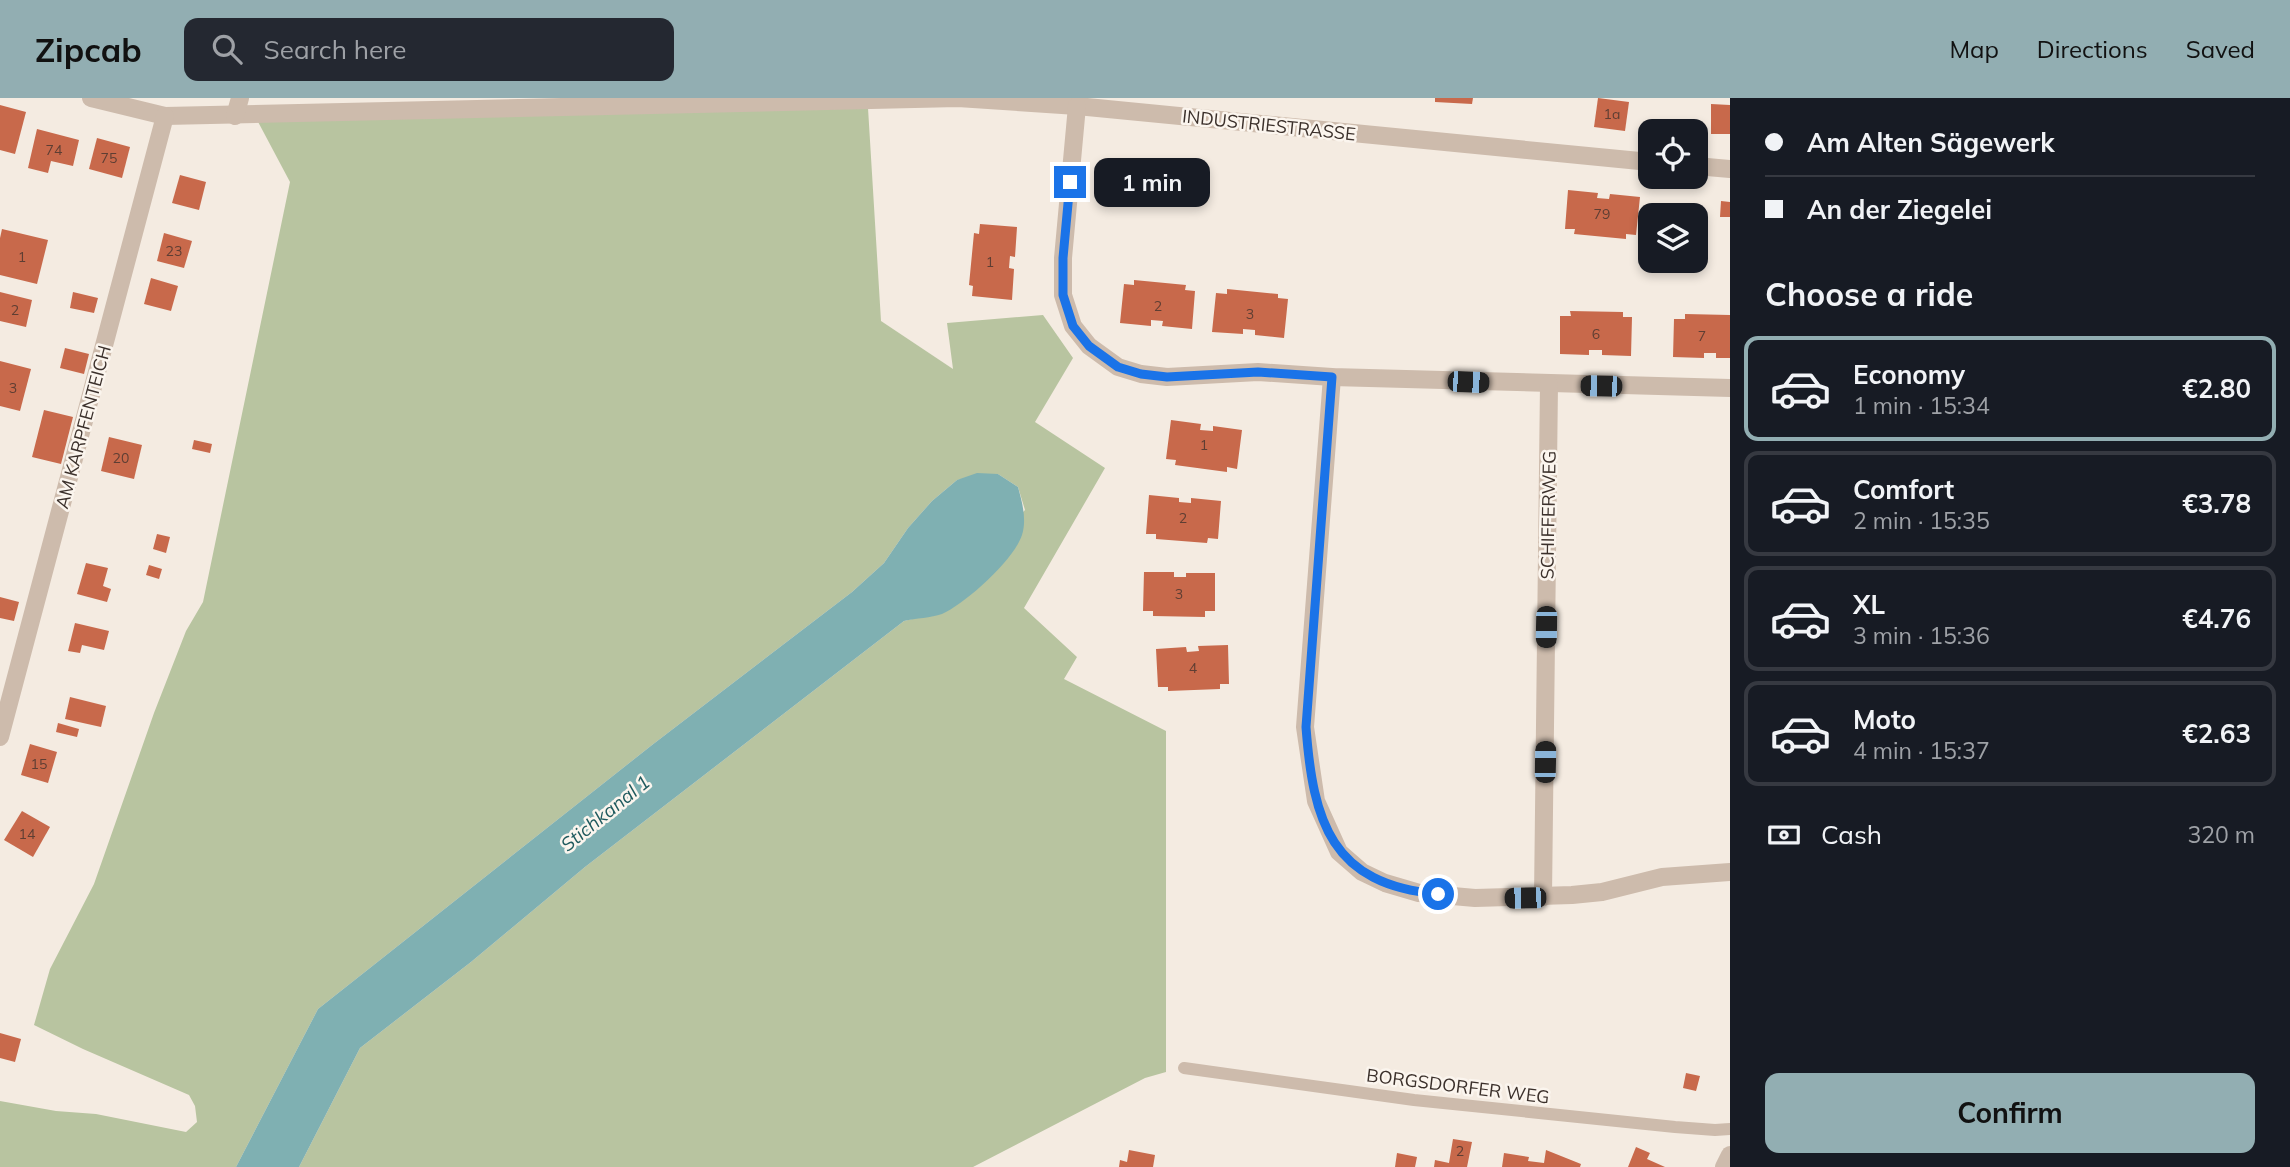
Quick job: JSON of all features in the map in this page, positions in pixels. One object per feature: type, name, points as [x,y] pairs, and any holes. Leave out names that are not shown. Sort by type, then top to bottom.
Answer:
[{"type":"street","name":"INDUSTRIESTRASSE","points":[[91,98],[165,116],[238,107],[958,98],[1077,106],[1638,161]]},
{"type":"street","points":[[1077,106],[1063,258],[1063,295],[1073,326],[1089,346],[1118,367],[1141,374],[1167,377],[1258,372],[1332,377],[1730,388]]},
{"type":"street","name":"AM KARPFENTEICH","points":[[0,737],[165,116]]},
{"type":"street","points":[[1708,167],[1730,169]]},
{"type":"street","points":[[1332,377],[1306,727],[1308,758],[1316,801],[1339,852],[1362,872],[1385,883],[1419,893],[1475,898],[1543,897],[1602,892],[1684,874],[1730,872]]},
{"type":"street","name":"SCHIFFERWEG","points":[[1543,897],[1549,384]]},
{"type":"street","points":[[1724,1167],[1730,1155]]},
{"type":"lane","name":"BORGSDORFER WEG","points":[[1184,1068],[1414,1100],[1675,1127],[1730,1129]]},
{"type":"green space","points":[[868,108],[881,321],[953,369],[947,323],[1043,315],[1073,358],[1035,422],[1105,468],[1024,608],[1077,657],[1064,679],[1166,731],[1166,1072],[1145,1078],[973,1167],[299,1167],[360,1048],[471,962],[585,867],[904,621],[920,617],[1025,510],[1018,487],[998,474],[957,480],[932,501],[908,528],[884,563],[852,592],[652,745],[318,1009],[236,1167],[0,1167],[0,1101],[56,1111],[96,1114],[186,1132],[197,1122],[195,1106],[189,1095],[34,1025],[50,969],[94,884],[154,713],[186,631],[203,602],[290,182],[256,118]]},
{"type":"water","name":"Stichkanal 1","points":[[977,473],[998,474],[1018,487],[1024,517],[1022,535],[1017,545],[988,580],[942,614],[904,621],[585,867],[471,962],[360,1048],[299,1167],[236,1167],[318,1009],[652,745],[852,592],[884,563],[908,528],[932,501],[957,480]]},
{"type":"building","points":[[1435,98],[1473,98],[1472,104],[1435,102]]},
{"type":"building","points":[[1598,98],[1629,102],[1625,131],[1594,127]]},
{"type":"building","points":[[1711,104],[1730,105],[1730,134],[1711,134]]},
{"type":"building","points":[[0,105],[26,112],[15,154],[0,150]]},
{"type":"building","points":[[37,129],[79,140],[73,166],[51,161],[48,173],[28,168]]},
{"type":"building","points":[[97,138],[130,147],[122,178],[89,169]]},
{"type":"building","points":[[180,175],[206,182],[199,210],[172,203]]},
{"type":"building","points":[[1568,190],[1598,193],[1597,198],[1609,199],[1610,194],[1640,197],[1636,235],[1626,234],[1626,239],[1574,234],[1575,229],[1565,229]]},
{"type":"building","points":[[1721,201],[1730,202],[1730,217],[1720,217]]},
{"type":"building","points":[[980,224],[1017,227],[1015,257],[1010,256],[1009,268],[1014,269],[1012,300],[972,296],[973,286],[969,285],[974,233],[979,234]]},
{"type":"building","points":[[2,229],[48,240],[37,284],[0,275]]},
{"type":"building","points":[[164,233],[192,241],[184,268],[157,261]]},
{"type":"building","points":[[151,278],[178,286],[171,311],[144,304]]},
{"type":"building","points":[[1134,280],[1186,285],[1185,290],[1195,291],[1192,329],[1162,326],[1163,321],[1151,320],[1151,326],[1120,323],[1124,284],[1134,285]]},
{"type":"building","points":[[1227,289],[1278,294],[1278,298],[1288,299],[1284,338],[1255,335],[1255,330],[1243,329],[1243,334],[1212,332],[1216,293],[1227,294]]},
{"type":"building","points":[[0,292],[32,300],[26,327],[0,321]]},
{"type":"building","points":[[73,292],[98,298],[94,313],[70,308]]},
{"type":"building","points":[[1570,311],[1623,312],[1623,317],[1632,317],[1631,356],[1602,355],[1602,350],[1589,350],[1589,355],[1560,354],[1560,316],[1571,316]]},
{"type":"building","points":[[1685,314],[1730,315],[1730,358],[1716,358],[1716,353],[1704,353],[1704,358],[1673,357],[1674,319],[1685,319]]},
{"type":"building","points":[[65,348],[89,354],[84,374],[60,368]]},
{"type":"building","points":[[0,361],[31,369],[20,411],[0,406]]},
{"type":"building","points":[[44,410],[73,417],[61,464],[32,457]]},
{"type":"building","points":[[1171,420],[1201,424],[1200,430],[1213,431],[1213,426],[1242,430],[1237,469],[1227,467],[1227,472],[1175,465],[1176,460],[1166,459]]},
{"type":"building","points":[[109,437],[142,445],[134,479],[101,471]]},
{"type":"building","points":[[194,440],[212,444],[210,453],[192,449]]},
{"type":"building","points":[[1149,495],[1179,498],[1179,502],[1191,503],[1191,498],[1221,501],[1218,539],[1208,538],[1207,543],[1156,539],[1156,534],[1146,534]]},
{"type":"building","points":[[157,534],[170,537],[166,553],[153,549]]},
{"type":"building","points":[[86,563],[108,568],[103,586],[111,589],[107,602],[77,594]]},
{"type":"building","points":[[149,565],[162,569],[159,579],[146,575]]},
{"type":"building","points":[[1144,572],[1174,572],[1174,577],[1186,577],[1186,573],[1215,573],[1215,611],[1205,611],[1205,617],[1153,616],[1153,611],[1143,611]]},
{"type":"building","points":[[0,597],[19,602],[14,621],[0,618]]},
{"type":"building","points":[[75,623],[109,631],[104,650],[82,645],[80,653],[68,651]]},
{"type":"building","points":[[1228,645],[1229,684],[1220,684],[1220,689],[1168,691],[1168,687],[1158,687],[1156,649],[1186,647],[1187,652],[1199,651],[1198,646]]},
{"type":"building","points":[[70,697],[106,706],[101,727],[65,719]]},
{"type":"building","points":[[58,723],[79,729],[77,737],[56,732]]},
{"type":"building","points":[[30,744],[57,752],[48,783],[21,775]]},
{"type":"building","points":[[22,811],[50,827],[33,857],[4,840]]},
{"type":"building","points":[[0,1033],[21,1039],[15,1062],[0,1058]]},
{"type":"building","points":[[1686,1073],[1700,1076],[1696,1091],[1683,1088]]},
{"type":"building","points":[[1453,1139],[1472,1142],[1467,1167],[1434,1167],[1435,1160],[1449,1163]]},
{"type":"building","points":[[1636,1147],[1650,1153],[1647,1159],[1665,1167],[1628,1167]]},
{"type":"building","points":[[1129,1150],[1155,1155],[1153,1167],[1119,1167],[1120,1160],[1127,1162]]},
{"type":"building","points":[[1546,1150],[1581,1164],[1580,1167],[1502,1167],[1504,1153],[1529,1157],[1528,1161],[1544,1163]]},
{"type":"building","points":[[1397,1153],[1417,1157],[1415,1167],[1395,1167]]},
{"type":"route","points":[[1070,182],[1063,258],[1063,295],[1073,326],[1089,346],[1118,367],[1141,374],[1167,377],[1258,372],[1332,377],[1306,727],[1308,758],[1316,801],[1339,852],[1362,872],[1385,883],[1419,893],[1438,894]]}]
